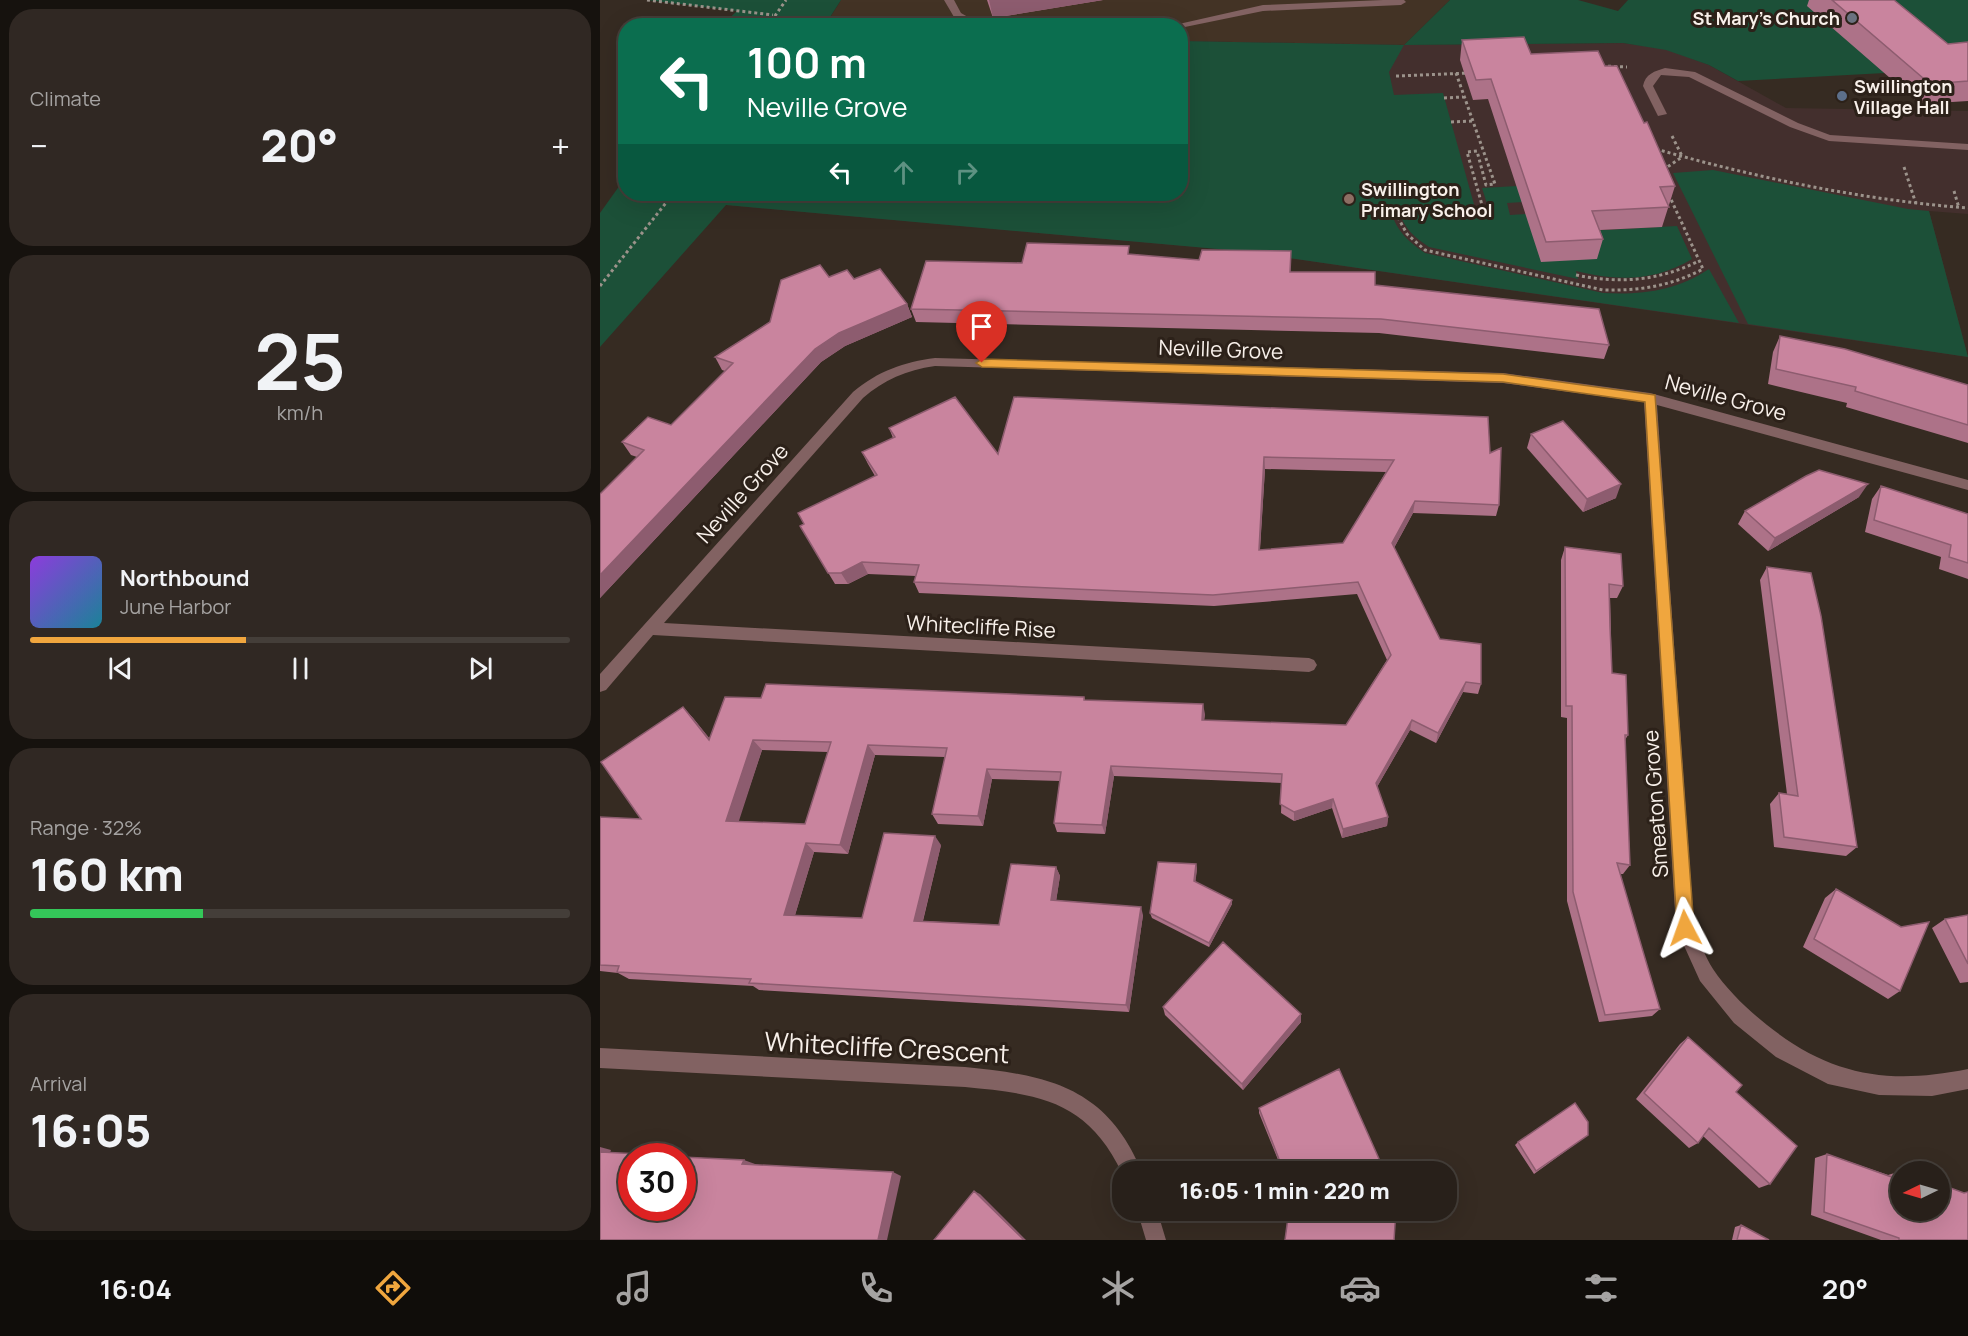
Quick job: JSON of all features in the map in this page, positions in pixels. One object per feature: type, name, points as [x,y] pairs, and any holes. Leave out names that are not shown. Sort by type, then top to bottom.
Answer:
[{"type":"street","points":[[949,0],[957,15],[963,18]]},
{"type":"street","points":[[1188,23],[1263,8],[1401,2]]},
{"type":"street","points":[[1662,114],[1648,86],[1649,81],[1657,73],[1673,71],[1691,74],[1794,125],[1829,138],[1968,147]]},
{"type":"street","name":"Neville Grove","points":[[600,685],[858,395],[873,381],[913,364],[935,362],[1503,378],[1650,398],[1968,485]]},
{"type":"street","name":"Smeaton Grove","points":[[1650,398],[1685,928],[1706,975],[1750,1023],[1783,1050],[1828,1074],[1878,1085],[1932,1086],[1968,1079]]},
{"type":"street","name":"Whitecliffe Rise","points":[[650,629],[1310,665]]},
{"type":"street","name":"Whitecliffe Crescent","points":[[600,1058],[965,1077],[1021,1082],[1073,1100],[1110,1132],[1126,1161]]},
{"type":"street","points":[[1150,1221],[1156,1240]]},
{"type":"path","points":[[647,0],[773,15]]},
{"type":"path","points":[[772,18],[786,0]]},
{"type":"path","points":[[1594,66],[1623,66],[1657,73]]},
{"type":"path","points":[[1396,76],[1479,72]]},
{"type":"path","points":[[1456,73],[1472,121],[1485,148],[1495,184],[1486,185],[1477,151],[1467,152],[1484,212],[1475,212],[1474,208]]},
{"type":"path","points":[[1444,98],[1463,97]]},
{"type":"path","points":[[1451,122],[1472,121]]},
{"type":"path","points":[[1652,148],[1712,165],[1903,203],[1968,208]]},
{"type":"path","points":[[1660,173],[1682,157]]},
{"type":"path","points":[[1953,191],[1959,208]]},
{"type":"path","points":[[1395,212],[1400,226],[1410,239],[1425,250],[1603,290],[1627,291],[1670,285],[1703,269],[1668,192]]},
{"type":"path","points":[[600,286],[668,201]]},
{"type":"path","points":[[1576,275],[1602,282],[1630,282],[1657,278],[1680,271],[1700,261]]},
{"type":"shaded area","points":[[841,0],[1450,0],[1404,45],[1188,41],[1188,18],[830,18]]},
{"type":"shaded area","name":"Swillington Primary School","points":[[1188,41],[1404,45],[1623,43],[1666,49],[1709,65],[1786,108],[1968,111],[1968,214],[1929,211],[1968,357],[1241,251],[726,205],[728,201],[1188,201]]},
{"type":"green space","points":[[647,0],[841,0],[829,18],[730,18],[737,11]]},
{"type":"green space","points":[[1450,0],[1578,0],[1618,11],[1628,0],[1968,0],[1968,61],[1885,73],[1738,81],[1709,65],[1666,50],[1623,43],[1404,45]]},
{"type":"green space","points":[[1188,41],[1404,45],[1389,72],[1394,95],[1443,93],[1475,208],[1469,209],[1471,215],[1490,213],[1482,188],[1517,186],[1523,202],[1507,203],[1510,215],[1526,214],[1533,234],[1677,226],[1692,259],[1678,267],[1649,276],[1606,277],[1576,271],[1578,279],[1429,247],[1411,232],[1399,212],[1391,212],[1400,231],[1414,245],[1425,253],[1603,293],[1658,290],[1684,282],[1709,269],[1739,323],[1240,251],[726,205],[600,347],[600,213],[618,188],[618,201],[1188,201]]},
{"type":"green space","points":[[1713,170],[1908,209],[1929,211],[1968,357],[1748,324],[1673,173]]},
{"type":"building","points":[[1832,0],[1894,0],[1948,44],[1968,42],[1968,81],[1930,84]]},
{"type":"building","points":[[1524,37],[1531,54],[1598,51],[1605,66],[1617,66],[1644,123],[1647,122],[1675,186],[1660,187],[1669,207],[1592,211],[1603,239],[1546,242],[1491,79],[1476,80],[1462,40]]},
{"type":"building","points":[[1027,243],[1129,246],[1128,254],[1199,260],[1202,250],[1291,251],[1290,272],[1375,272],[1375,285],[1599,309],[1609,345],[1381,319],[911,309],[926,261],[1022,263]]},
{"type":"building","points":[[820,265],[829,277],[847,270],[854,279],[880,269],[907,304],[839,333],[815,349],[600,575],[600,494],[644,450],[622,442],[648,417],[671,425],[733,363],[715,357],[770,322],[781,280]]},
{"type":"building","points":[[1780,336],[1845,349],[1968,385],[1968,425],[1855,391],[1856,387],[1776,369]]},
{"type":"building","points":[[955,397],[998,454],[1014,397],[1488,417],[1490,453],[1501,448],[1499,505],[1415,501],[1392,543],[1440,639],[1481,644],[1481,684],[1466,682],[1438,733],[1412,720],[1376,783],[1388,817],[1343,829],[1333,799],[1294,812],[1280,804],[1282,774],[1111,766],[1102,825],[1054,823],[1061,772],[987,769],[978,816],[932,814],[947,748],[868,745],[840,845],[806,843],[784,915],[862,918],[884,833],[935,836],[914,921],[999,925],[1011,864],[1056,867],[1051,900],[1141,907],[1126,1005],[749,983],[751,979],[617,972],[619,966],[600,965],[600,817],[641,819],[601,762],[683,707],[709,740],[725,697],[761,698],[766,684],[1203,704],[1202,720],[1346,725],[1391,655],[1358,582],[1213,595],[914,582],[919,565],[862,562],[841,573],[828,573],[800,526],[804,524],[798,513],[877,475],[862,452],[895,437],[889,428]],"holes":[[[1264,457],[1394,460],[1343,543],[1259,550]],[[753,740],[831,742],[805,824],[726,821]]]},
{"type":"building","points":[[1563,421],[1621,484],[1587,499],[1531,434]]},
{"type":"building","points":[[1819,470],[1868,484],[1775,538],[1745,511],[1806,476]]},
{"type":"building","points":[[1881,486],[1968,514],[1968,563],[1949,557],[1951,545],[1874,520]]},
{"type":"building","points":[[1565,547],[1621,554],[1623,586],[1609,584],[1610,627],[1612,673],[1626,675],[1628,735],[1625,735],[1630,865],[1617,863],[1660,1009],[1605,1015],[1573,892],[1572,706],[1566,706]]},
{"type":"building","points":[[1767,567],[1811,573],[1821,616],[1857,847],[1784,837],[1779,793],[1798,796]]},
{"type":"building","points":[[1158,862],[1196,864],[1194,881],[1232,900],[1209,943],[1150,913]]},
{"type":"building","points":[[1836,889],[1901,927],[1929,922],[1900,991],[1814,939]]},
{"type":"building","points":[[1968,915],[1968,964],[1945,919]]},
{"type":"building","points":[[1223,942],[1301,1014],[1242,1084],[1163,1007]]},
{"type":"building","points":[[1688,1037],[1742,1085],[1736,1092],[1797,1146],[1770,1184],[1709,1128],[1698,1143],[1644,1093]]},
{"type":"building","points":[[1339,1069],[1380,1161],[1280,1161],[1259,1108]]},
{"type":"building","points":[[1575,1103],[1588,1122],[1588,1135],[1536,1171],[1518,1142]]},
{"type":"building","points":[[600,1152],[618,1153],[618,1221],[696,1221],[696,1158],[744,1160],[742,1164],[893,1172],[878,1240],[600,1240]]},
{"type":"building","points":[[1827,1154],[1890,1176],[1890,1221],[1950,1221],[1950,1188],[1964,1193],[1968,1192],[1968,1240],[1899,1240],[1899,1238],[1824,1212]]},
{"type":"building","points":[[974,1191],[1024,1240],[934,1240]]},
{"type":"building","points":[[1288,1221],[1395,1221],[1394,1240],[1285,1240]]},
{"type":"building","points":[[1741,1225],[1769,1240],[1737,1240]]},
{"type":"place","name":"St Mary's Church","points":[[1852,18]]},
{"type":"place","name":"Swillington Village Hall","points":[[1842,96]]},
{"type":"place","name":"Swillington Primary School","points":[[1349,199]]},
{"type":"route","points":[[982,363],[1503,378],[1650,398],[1685,928]]}]
